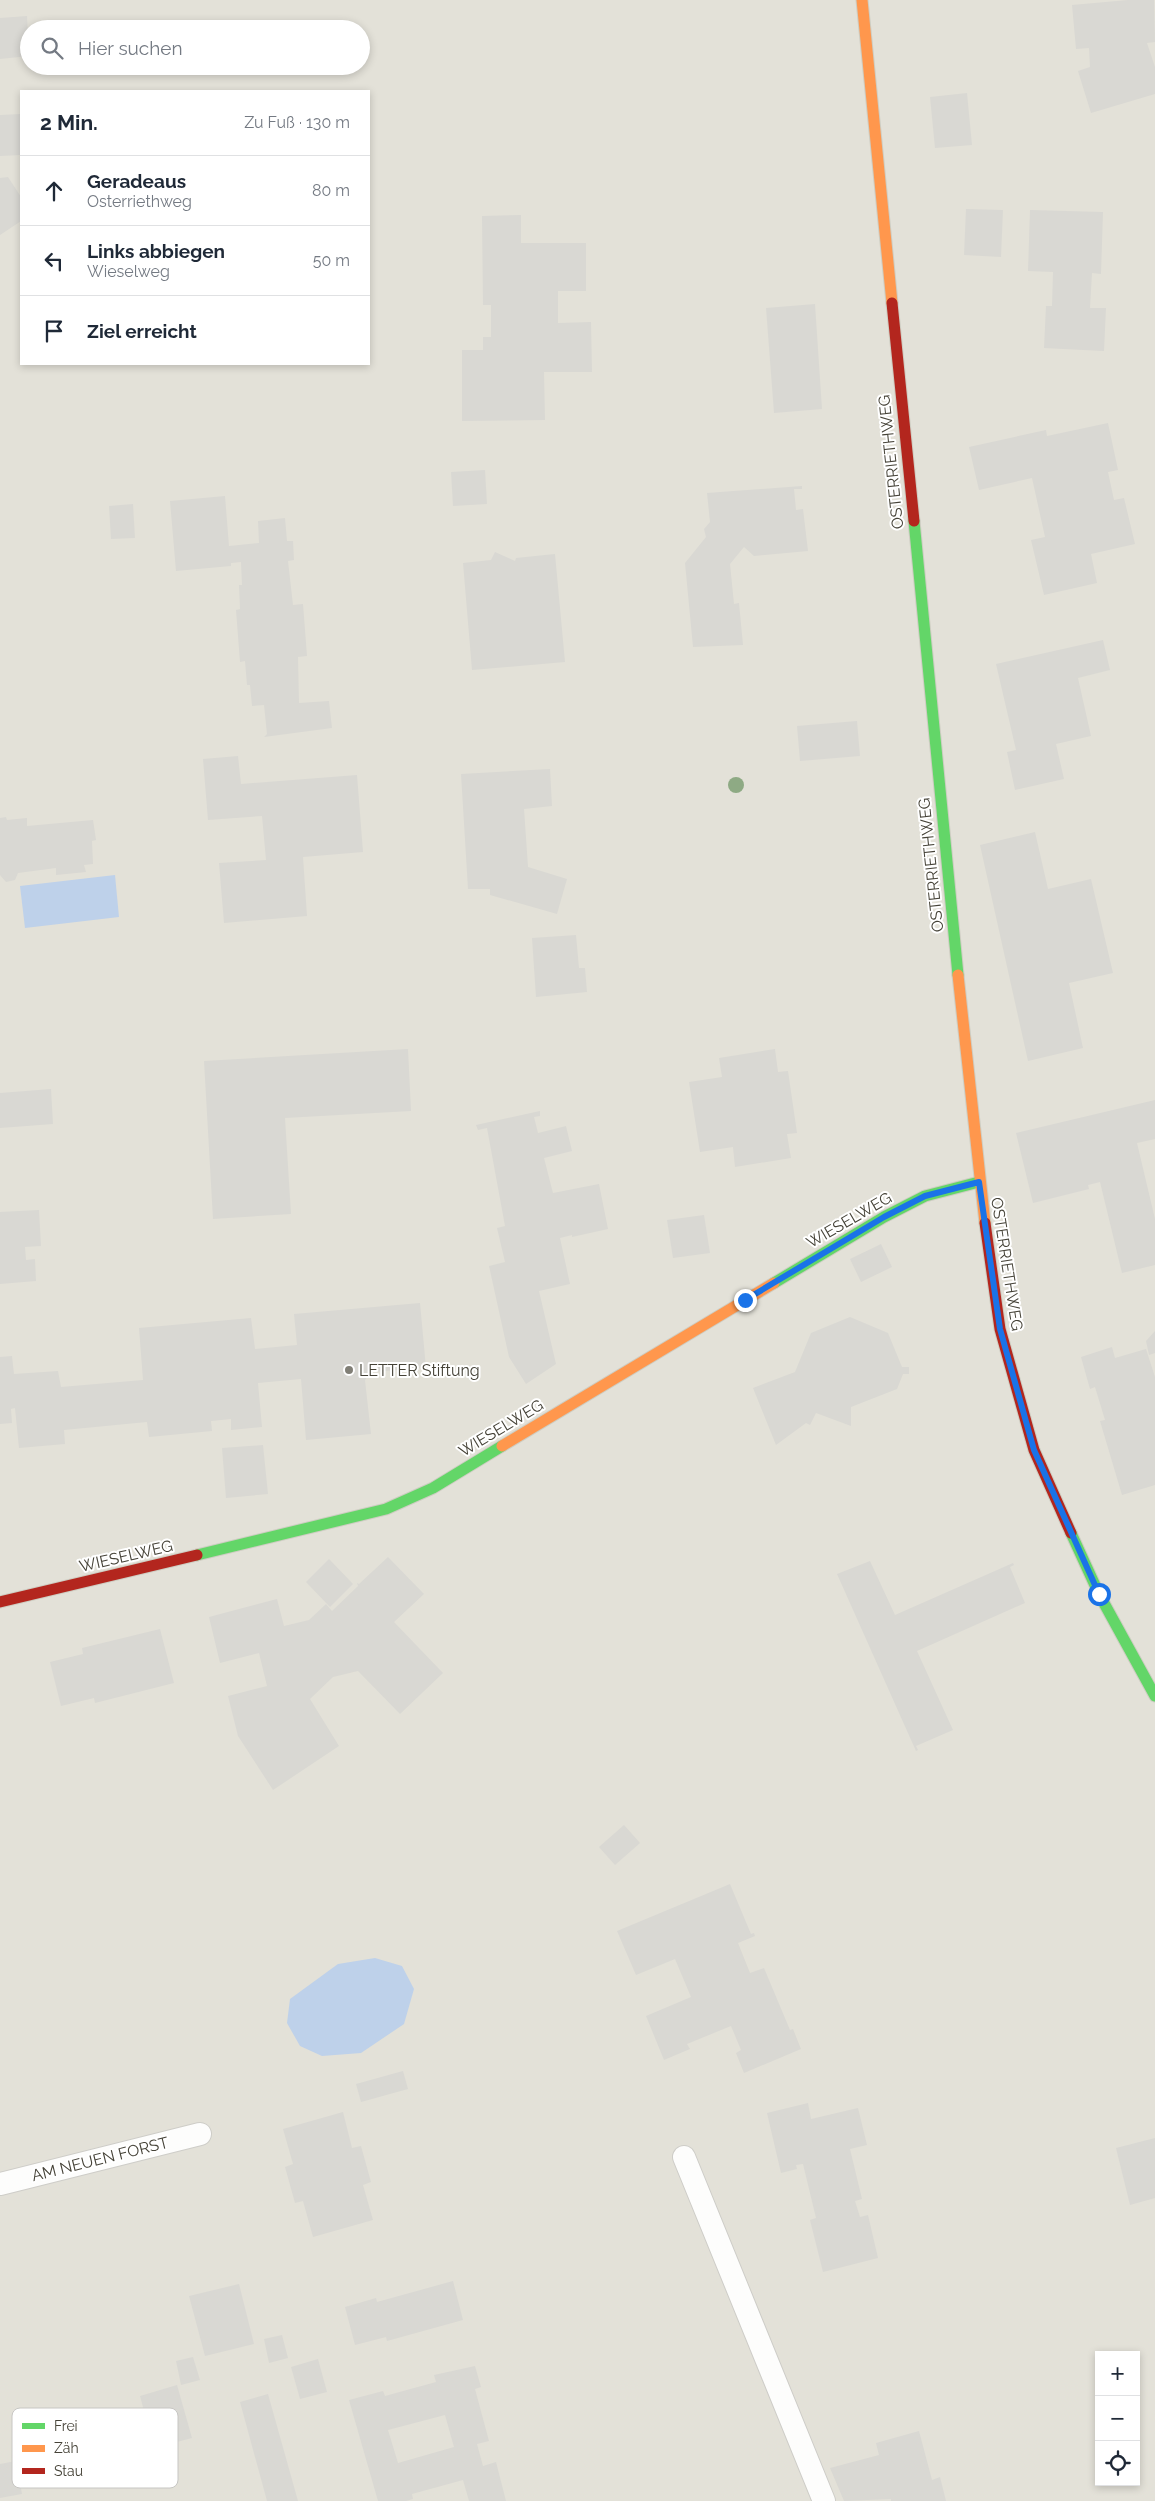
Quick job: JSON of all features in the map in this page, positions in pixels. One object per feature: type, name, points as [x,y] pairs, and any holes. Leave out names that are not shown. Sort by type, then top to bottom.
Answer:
[{"type":"street","name":"OSTERRIETHWEG","points":[[862,0],[979,1182],[1000,1329],[1034,1450],[1099,1594],[1155,1696]]},
{"type":"street","name":"WIESELWEG","points":[[0,1602],[386,1509],[433,1488],[884,1217],[925,1196],[979,1182]]},
{"type":"lane","name":"AM NEUEN FORST","points":[[0,2184],[200,2134]]},
{"type":"lane","points":[[684,2157],[824,2501]]},
{"type":"shaded area","points":[[0,0],[1155,0],[1155,2501],[0,2501]]},
{"type":"water","points":[[115,875],[119,917],[25,928],[20,886]]},
{"type":"water","points":[[375,1958],[402,1966],[414,1989],[404,2024],[361,2053],[322,2056],[300,2046],[287,2023],[290,1999],[338,1964]]},
{"type":"building","points":[[1128,0],[1154,0],[1155,42],[1147,43],[1155,67],[1155,94],[1091,113],[1078,71],[1090,67],[1089,48],[1076,49],[1072,5]]},
{"type":"building","points":[[27,16],[27,20],[20,20],[20,57],[0,59],[0,18]]},
{"type":"building","points":[[967,93],[972,145],[935,148],[930,97]]},
{"type":"building","points":[[20,114],[20,155],[0,156],[0,115]]},
{"type":"building","points":[[8,177],[20,195],[20,222],[0,235],[0,178]]},
{"type":"building","points":[[966,209],[1003,210],[1001,257],[964,255]]},
{"type":"building","points":[[1030,210],[1103,212],[1101,274],[1092,273],[1090,308],[1106,308],[1104,351],[1044,348],[1046,306],[1052,306],[1053,272],[1028,271]]},
{"type":"building","points":[[521,215],[521,243],[586,243],[586,291],[558,291],[558,323],[591,322],[592,372],[544,372],[545,420],[462,421],[462,350],[483,350],[483,337],[491,337],[491,305],[483,305],[482,216]]},
{"type":"building","points":[[815,304],[822,409],[774,413],[766,308]]},
{"type":"building","points":[[1108,423],[1118,470],[1108,472],[1114,500],[1124,498],[1135,544],[1091,554],[1097,583],[1044,595],[1031,540],[1045,537],[1032,478],[979,490],[969,447],[1046,430],[1047,436]]},
{"type":"building","points":[[485,470],[487,504],[453,506],[451,472]]},
{"type":"building","points":[[802,486],[802,489],[794,489],[796,510],[803,509],[808,551],[754,556],[744,547],[730,564],[734,604],[739,603],[743,645],[693,647],[685,563],[706,537],[704,529],[710,522],[707,493]]},
{"type":"building","points":[[225,496],[229,546],[259,543],[258,521],[285,518],[287,541],[293,541],[294,560],[288,561],[293,605],[303,604],[307,656],[298,657],[299,703],[329,701],[332,728],[264,737],[267,734],[264,705],[252,706],[250,685],[247,685],[245,661],[240,662],[236,610],[240,609],[239,585],[242,585],[241,562],[231,563],[231,566],[176,571],[170,501]]},
{"type":"building","points":[[133,504],[135,538],[111,539],[109,506]]},
{"type":"building","points":[[495,552],[515,561],[516,558],[555,554],[565,662],[472,670],[463,563],[491,560]]},
{"type":"building","points":[[1103,640],[1110,670],[1078,678],[1091,736],[1056,744],[1064,779],[1015,790],[1007,752],[1016,750],[996,664]]},
{"type":"building","points":[[857,721],[860,756],[800,761],[797,726]]},
{"type":"building","points":[[238,756],[241,784],[357,775],[363,852],[303,857],[307,916],[224,923],[219,863],[266,860],[262,816],[208,820],[203,759]]},
{"type":"building","points":[[550,769],[552,806],[524,809],[528,867],[567,879],[557,914],[490,895],[490,889],[468,889],[461,774]]},
{"type":"building","points":[[6,817],[7,820],[27,818],[27,826],[93,820],[96,840],[92,841],[93,864],[84,865],[86,872],[56,875],[56,868],[18,873],[15,880],[6,882],[0,875],[0,818]]},
{"type":"building","points":[[1035,832],[1048,889],[1091,879],[1113,973],[1069,983],[1083,1048],[1028,1061],[980,845]]},
{"type":"building","points":[[576,935],[579,968],[585,968],[587,992],[536,997],[532,938]]},
{"type":"building","points":[[408,1049],[411,1111],[285,1118],[291,1214],[213,1219],[204,1061]]},
{"type":"building","points":[[775,1049],[778,1072],[788,1071],[797,1133],[787,1134],[791,1158],[735,1167],[733,1147],[700,1152],[689,1082],[722,1077],[719,1058]]},
{"type":"building","points":[[51,1089],[53,1124],[0,1128],[0,1093]]},
{"type":"building","points":[[1155,1100],[1155,1139],[1137,1143],[1155,1219],[1155,1265],[1122,1273],[1100,1182],[1088,1185],[1089,1189],[1033,1203],[1016,1133]]},
{"type":"building","points":[[540,1111],[540,1116],[534,1117],[538,1133],[566,1126],[572,1151],[544,1158],[553,1193],[599,1184],[608,1229],[560,1238],[570,1284],[539,1291],[556,1364],[526,1384],[509,1357],[489,1266],[505,1262],[497,1228],[505,1226],[487,1128],[478,1130],[476,1125]]},
{"type":"building","points":[[39,1210],[41,1246],[25,1247],[26,1260],[35,1259],[36,1281],[0,1284],[0,1212]]},
{"type":"building","points":[[704,1215],[710,1253],[673,1258],[667,1220]]},
{"type":"building","points":[[881,1244],[892,1267],[861,1282],[850,1259]]},
{"type":"building","points":[[420,1303],[426,1368],[371,1372],[365,1380],[371,1434],[306,1440],[301,1379],[258,1383],[262,1427],[231,1430],[231,1419],[211,1421],[212,1431],[149,1437],[147,1422],[64,1430],[65,1444],[19,1448],[15,1408],[11,1409],[12,1423],[0,1424],[0,1357],[12,1356],[14,1374],[58,1371],[61,1387],[143,1380],[139,1328],[251,1318],[255,1349],[297,1345],[294,1314]]},
{"type":"building","points":[[850,1317],[888,1333],[902,1367],[909,1367],[909,1374],[903,1374],[897,1389],[851,1407],[851,1426],[816,1413],[810,1425],[806,1423],[776,1445],[753,1388],[795,1372],[811,1333]]},
{"type":"building","points":[[1155,1331],[1155,1353],[1149,1355],[1146,1341]]},
{"type":"building","points":[[1112,1347],[1115,1358],[1146,1349],[1155,1377],[1155,1485],[1122,1495],[1100,1421],[1105,1420],[1095,1387],[1090,1389],[1081,1357]]},
{"type":"building","points":[[263,1445],[268,1494],[226,1498],[222,1448]]},
{"type":"building","points":[[388,1557],[424,1594],[394,1622],[443,1673],[400,1714],[358,1671],[333,1677],[310,1699],[339,1746],[273,1790],[238,1736],[228,1696],[267,1686],[259,1653],[220,1663],[209,1617],[277,1599],[284,1626],[309,1620],[326,1604],[332,1611],[358,1586],[357,1583],[359,1584]]},
{"type":"building","points":[[329,1559],[353,1584],[330,1607],[306,1582]]},
{"type":"building","points":[[870,1561],[895,1615],[1013,1563],[1014,1565],[1010,1567],[1025,1603],[917,1651],[953,1730],[916,1746],[918,1750],[916,1751],[837,1574]]},
{"type":"building","points":[[160,1629],[174,1683],[95,1703],[94,1698],[61,1706],[50,1662],[83,1654],[82,1648]]},
{"type":"building","points":[[624,1825],[640,1843],[615,1865],[599,1847]]},
{"type":"building","points":[[730,1884],[751,1934],[754,1933],[755,1936],[738,1943],[750,1973],[764,1968],[790,2030],[793,2029],[801,2049],[744,2073],[736,2053],[741,2050],[731,2026],[687,2044],[690,2049],[664,2060],[646,2016],[691,1997],[675,1959],[636,1975],[617,1931]]},
{"type":"building","points":[[403,2071],[408,2089],[361,2102],[356,2084]]},
{"type":"building","points":[[808,2103],[811,2119],[858,2108],[867,2145],[850,2149],[862,2199],[855,2201],[860,2217],[868,2215],[878,2258],[823,2272],[810,2220],[816,2218],[803,2164],[796,2165],[797,2169],[781,2173],[767,2113]]},
{"type":"building","points":[[343,2112],[352,2148],[361,2146],[371,2182],[363,2185],[373,2220],[313,2237],[303,2201],[295,2203],[285,2167],[293,2164],[283,2129]]},
{"type":"building","points":[[1155,2138],[1155,2198],[1130,2205],[1116,2148]]},
{"type":"building","points":[[453,2281],[463,2320],[387,2341],[386,2337],[355,2345],[345,2307],[376,2298],[377,2302]]},
{"type":"building","points":[[239,2284],[254,2344],[205,2356],[189,2296]]},
{"type":"building","points":[[282,2335],[288,2358],[269,2363],[264,2339]]},
{"type":"building","points":[[193,2357],[200,2380],[181,2385],[176,2361]]},
{"type":"building","points":[[318,2359],[327,2392],[300,2399],[291,2367]]},
{"type":"building","points":[[475,2366],[481,2387],[475,2389],[489,2441],[477,2444],[483,2466],[496,2462],[506,2501],[469,2501],[463,2480],[412,2494],[413,2499],[406,2501],[378,2501],[349,2400],[383,2391],[385,2396],[436,2382],[434,2375]],"holes":[[[445,2415],[454,2447],[398,2463],[388,2430]]]},
{"type":"building","points":[[177,2385],[192,2438],[178,2442],[178,2408],[143,2408],[140,2396]]},
{"type":"building","points":[[268,2394],[298,2501],[267,2501],[240,2402]]},
{"type":"building","points":[[919,2431],[932,2480],[940,2477],[946,2501],[891,2501],[891,2499],[844,2501],[830,2468],[879,2455],[876,2443]]},
{"type":"building","points":[[12,2462],[12,2488],[21,2488],[22,2494],[0,2498],[0,2464]]},
{"type":"traffic: fast","points":[[914,521],[958,975]]},
{"type":"traffic: fast","points":[[774,1283],[884,1217],[925,1196],[979,1182]]},
{"type":"traffic: fast","points":[[197,1555],[386,1509],[433,1488],[502,1446]]},
{"type":"traffic: fast","points":[[1071,1533],[1099,1594],[1155,1696]]},
{"type":"traffic: slow","points":[[862,0],[892,303]]},
{"type":"traffic: slow","points":[[958,975],[985,1223]]},
{"type":"traffic: slow","points":[[502,1446],[774,1283]]},
{"type":"traffic: jam","points":[[892,303],[914,521]]},
{"type":"traffic: jam","points":[[985,1223],[1000,1329],[1034,1450],[1071,1533]]},
{"type":"traffic: jam","points":[[0,1602],[197,1555]]},
{"type":"place","name":"LETTER Stiftung","points":[[349,1370]]},
{"type":"route","points":[[745,1300],[884,1217],[925,1196],[979,1182],[1000,1329],[1034,1450],[1099,1594]]}]
